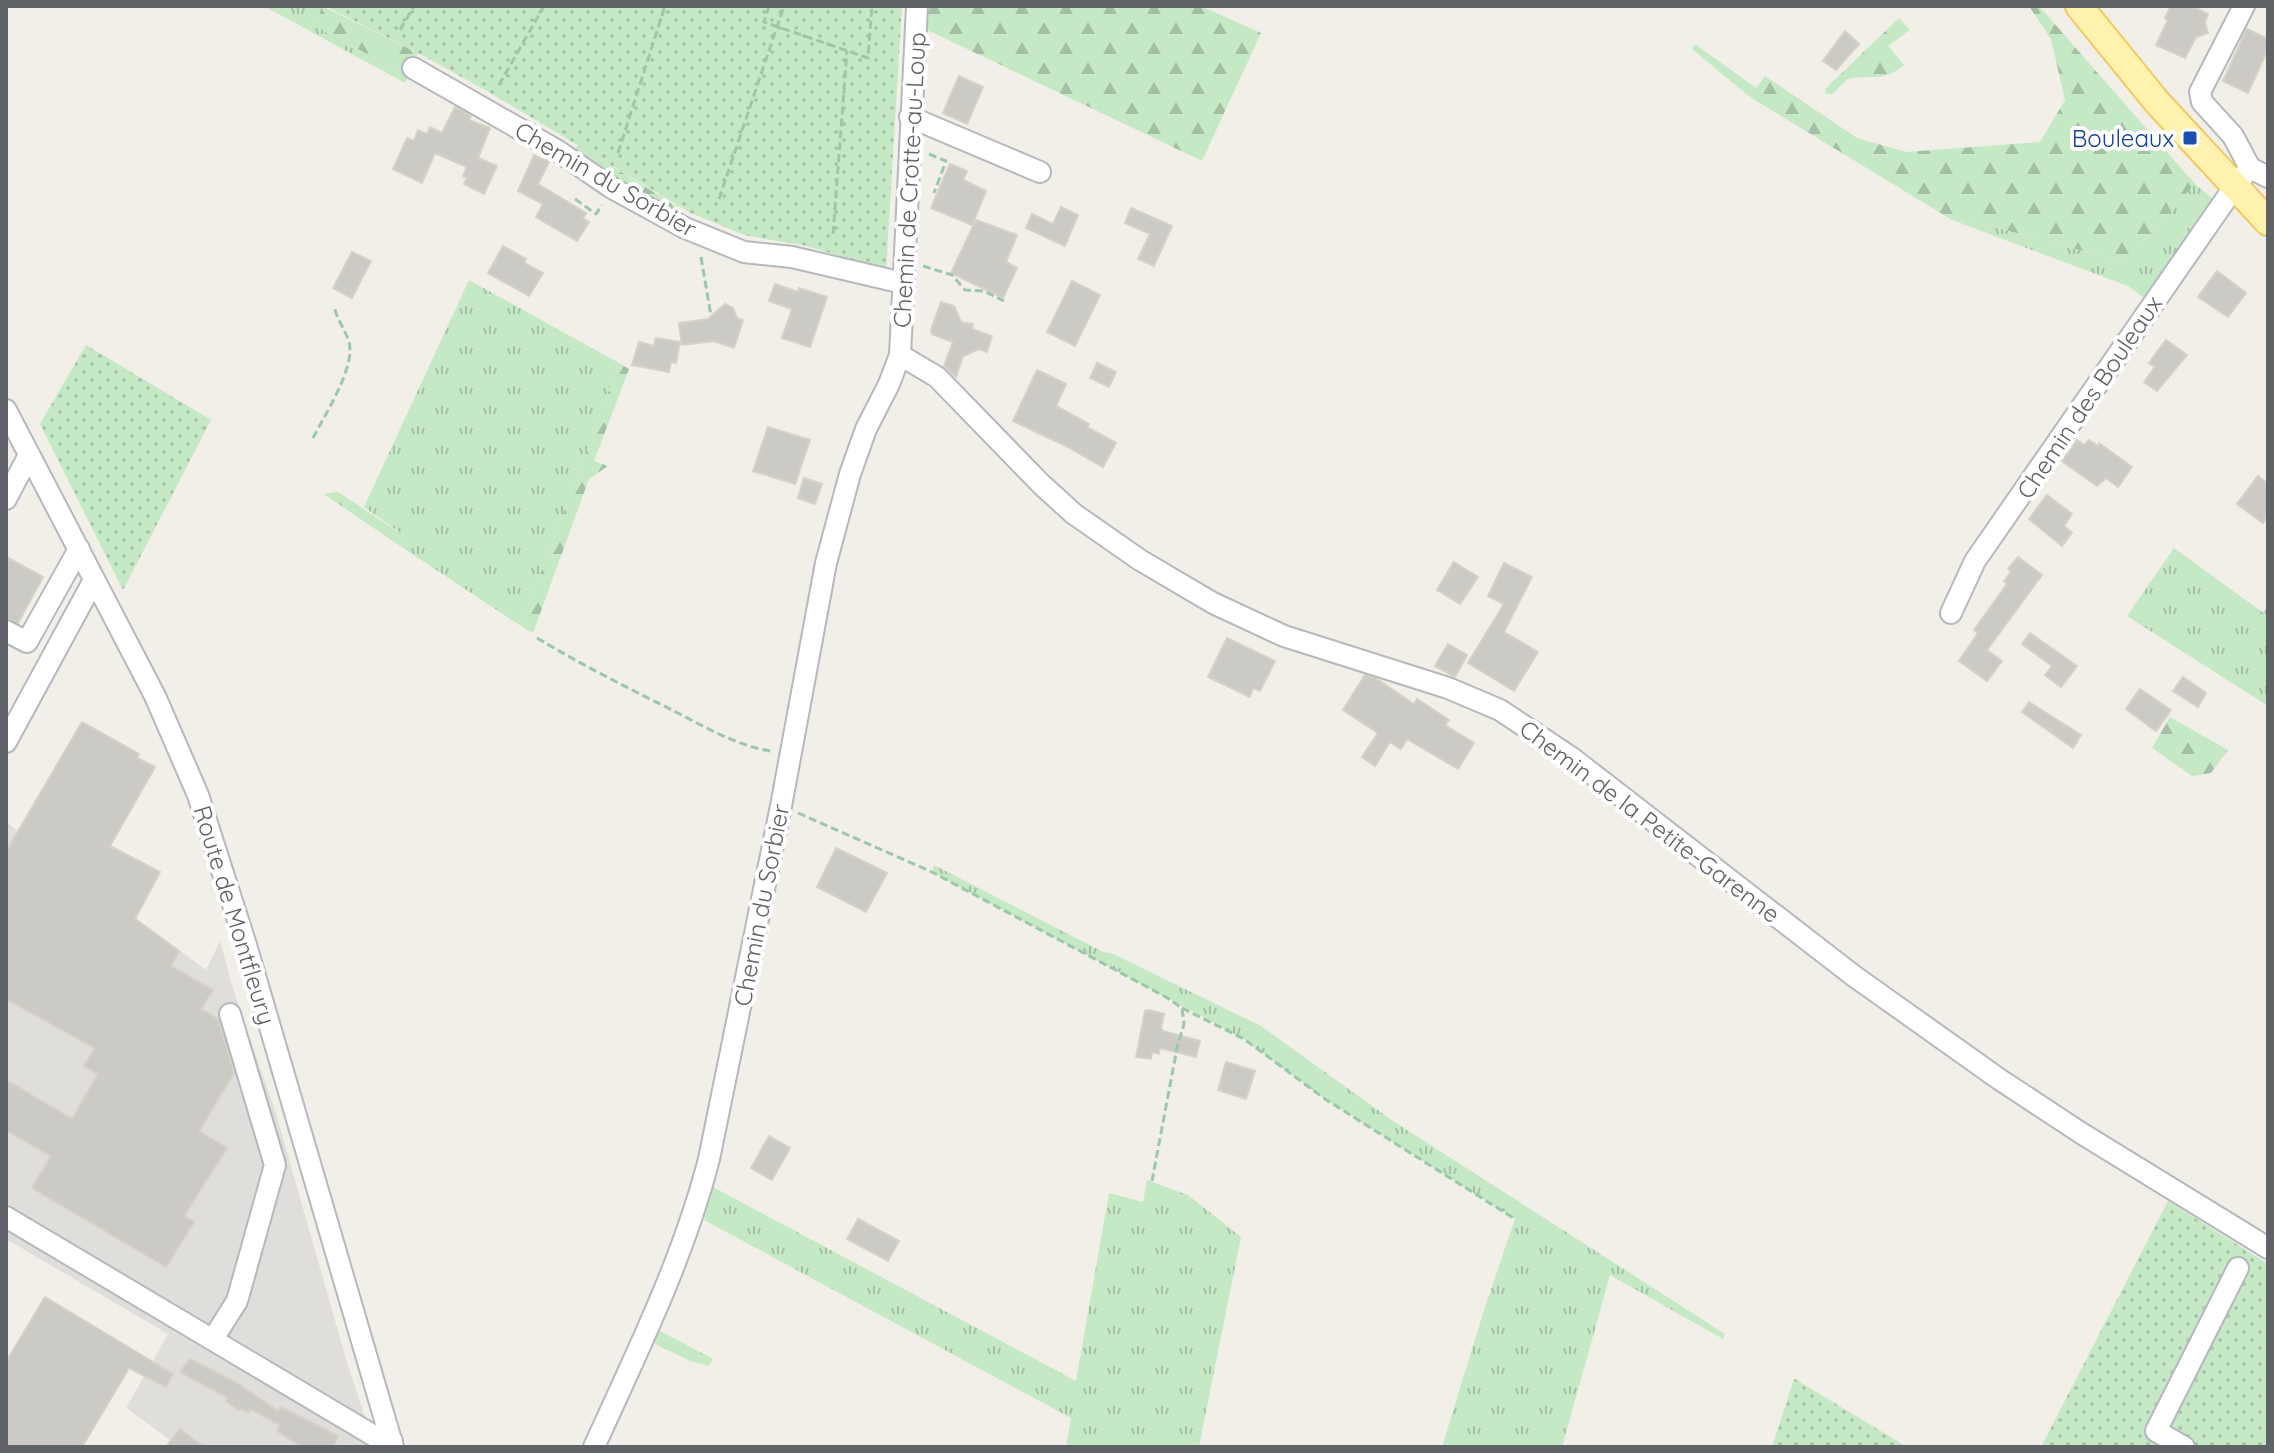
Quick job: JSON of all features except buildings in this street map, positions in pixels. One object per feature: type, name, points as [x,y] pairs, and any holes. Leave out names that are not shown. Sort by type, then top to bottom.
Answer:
[{"type":"main road","points":[[2079,6],[2157,102],[2251,177],[2268,222]]},
{"type":"street","name":"Chemin de Crotte-au-Loup","points":[[900,355],[917,6]]},
{"type":"street","points":[[2244,6],[2200,92],[2202,102],[2233,136],[2251,177]]},
{"type":"street","name":"Chemin du Sorbier","points":[[413,68],[558,151],[612,188],[697,233],[744,252],[903,274]]},
{"type":"street","points":[[910,117],[1040,172]]},
{"type":"street","name":"Chemin des Bouleaux","points":[[1951,613],[1975,561],[2251,177]]},
{"type":"street","name":"Chemin du Sorbier","points":[[594,1447],[666,1289],[696,1209],[709,1159],[781,806],[836,521],[866,429],[900,355]]},
{"type":"street","name":"Chemin de la Petite-Garenne","points":[[900,355],[937,377],[1033,477],[1074,514],[1140,560],[1213,603],[1284,636],[1448,688],[1500,710],[1572,758],[1854,976],[1975,1062],[2081,1133],[2268,1248]]},
{"type":"street","name":"Route de Montfleury","points":[[6,410],[155,696],[208,821],[392,1444]]},
{"type":"street","points":[[6,499],[29,455]]},
{"type":"street","points":[[6,631],[27,642],[79,549]]},
{"type":"street","points":[[6,742],[94,580]]},
{"type":"street","points":[[213,1339],[237,1301],[275,1165],[230,1014]]},
{"type":"street","points":[[6,1217],[392,1444]]},
{"type":"street","points":[[2184,1447],[2151,1439],[2238,1268]]},
{"type":"path","points":[[400,30],[414,6]]},
{"type":"path","points":[[499,85],[544,6]]},
{"type":"path","points":[[618,153],[665,6]]},
{"type":"path","points":[[769,6],[764,22],[868,58],[872,6]]},
{"type":"path","points":[[719,199],[784,6]]},
{"type":"path","points":[[833,234],[847,51]]},
{"type":"path","points":[[909,145],[946,161],[934,193]]},
{"type":"path","points":[[575,199],[596,214],[612,188]]},
{"type":"path","points":[[697,233],[711,316]]},
{"type":"path","points":[[903,274],[930,266],[952,275],[965,290],[984,291],[1004,301]]},
{"type":"path","points":[[313,438],[349,360],[349,343],[334,306]]},
{"type":"path","points":[[537,638],[578,663],[727,737],[757,749],[791,754]]},
{"type":"path","points":[[781,806],[932,872],[1244,1039],[1325,1099],[1515,1219]]},
{"type":"path","points":[[1152,1181],[1184,1024],[1182,1008]]},
{"type":"shaded area","points":[[6,822],[206,970],[220,941],[277,1117],[348,1366],[375,1447],[180,1447],[126,1408],[168,1334],[6,1239]]},
{"type":"green space","points":[[264,6],[322,6],[315,26],[408,76],[405,83]]},
{"type":"green space","points":[[322,6],[418,53],[408,76],[315,26]]},
{"type":"green space","points":[[325,6],[902,6],[886,270],[807,246],[744,235],[691,213],[487,91]]},
{"type":"green space","points":[[926,6],[1201,6],[1261,33],[1202,161],[923,28]]},
{"type":"green space","points":[[2029,6],[2039,6],[2195,184],[2124,262],[1991,226],[1952,220],[1750,97],[1692,49],[1695,44],[1756,88],[1765,76],[1857,138],[1906,152],[2040,142],[2065,100],[2051,39]]},
{"type":"green space","points":[[1899,18],[1910,30],[1888,46],[1904,65],[1883,76],[1848,79],[1832,94],[1826,94],[1825,89]]},
{"type":"green space","points":[[578,145],[678,207],[673,214],[649,202],[573,151]]},
{"type":"green space","points":[[2195,184],[2213,199],[2147,300],[2128,286],[1952,220],[1991,226],[2124,262]]},
{"type":"green space","points":[[469,280],[619,363],[521,626],[403,548],[409,539],[364,507]]},
{"type":"green space","points":[[86,345],[211,420],[123,590],[40,424]]},
{"type":"green space","points":[[619,363],[629,369],[594,461],[608,466],[589,479],[533,633],[521,626]]},
{"type":"green space","points":[[338,492],[409,539],[403,548],[324,494]]},
{"type":"green space","points":[[2174,548],[2262,612],[2268,608],[2268,706],[2127,616]]},
{"type":"green space","points":[[2170,717],[2228,750],[2211,773],[2192,776],[2152,748]]},
{"type":"green space","points":[[934,865],[1103,952],[1111,953],[1261,1026],[1393,1121],[1725,1334],[1723,1339],[1610,1275],[1562,1447],[1442,1447],[1515,1219],[1325,1099],[1244,1039],[932,872]]},
{"type":"green space","points":[[1147,1180],[1188,1195],[1241,1237],[1199,1447],[1066,1447],[1071,1418],[704,1220],[713,1187],[1076,1381],[1109,1193],[1143,1202]]},
{"type":"green space","points":[[2168,1201],[2268,1264],[2268,1447],[2041,1447]]},
{"type":"green space","points":[[658,1330],[713,1359],[709,1366],[690,1361],[651,1342]]},
{"type":"green space","points":[[1795,1379],[1907,1447],[1772,1447]]},
{"type":"place","name":"Bouleaux","points":[[2190,138]]}]
